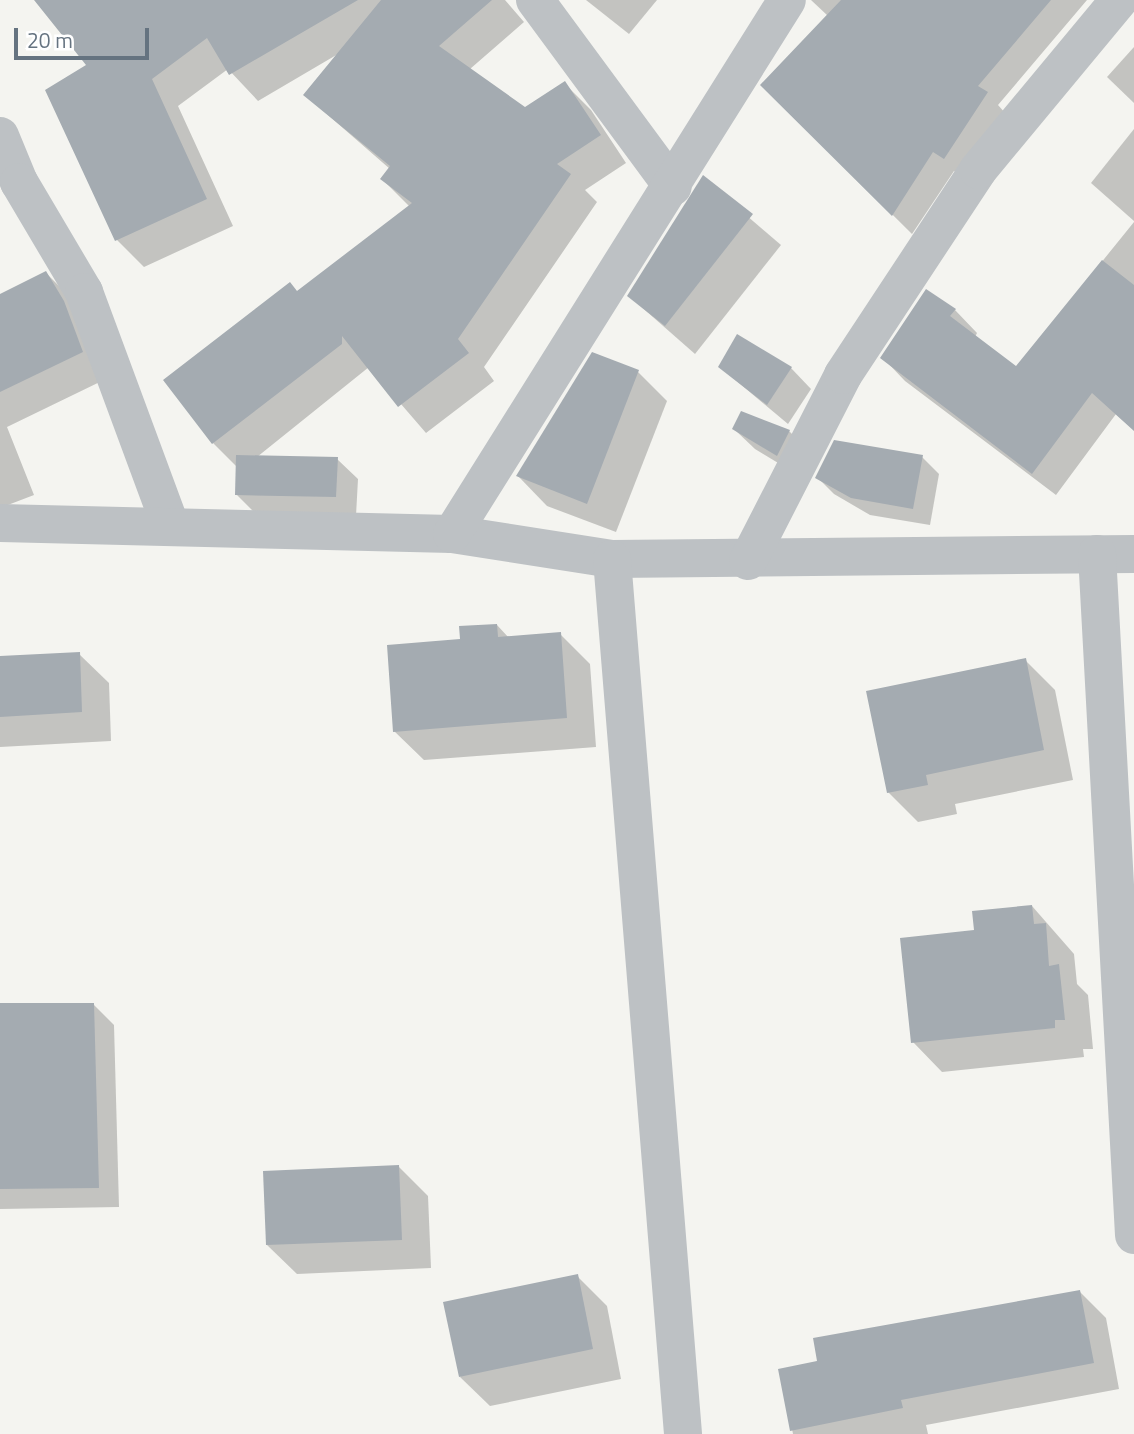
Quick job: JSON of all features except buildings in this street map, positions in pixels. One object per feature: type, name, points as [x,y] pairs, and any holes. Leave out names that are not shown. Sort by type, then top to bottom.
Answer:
[{"type":"street","points":[[535,0],[673,187]]},
{"type":"street","points":[[452,534],[673,187],[787,0]]},
{"type":"street","points":[[748,561],[843,375],[978,170],[1119,0]]},
{"type":"street","points":[[0,136],[19,182],[84,292],[170,524]]},
{"type":"street","points":[[0,523],[170,524],[452,534],[612,559],[748,561],[1116,554],[1134,1235]]},
{"type":"street","points":[[612,559],[683,1434]]}]
